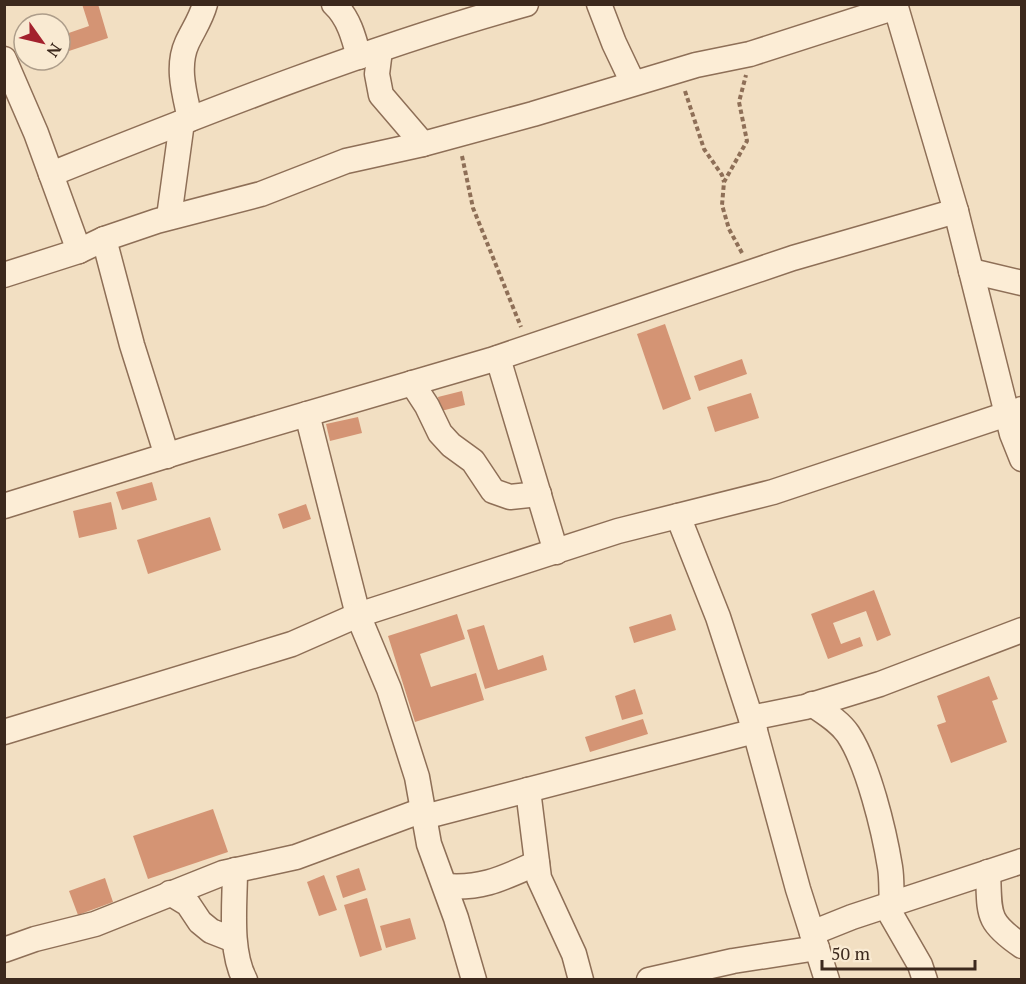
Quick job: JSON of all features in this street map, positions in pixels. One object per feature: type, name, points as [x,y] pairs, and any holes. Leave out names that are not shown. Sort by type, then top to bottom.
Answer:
[{"type":"street","points":[[169,218],[186,121],[181,64],[186,45],[200,20],[205,4]]},
{"type":"street","points":[[334,4],[342,12],[351,32],[370,54],[381,95],[423,144]]},
{"type":"street","points":[[51,174],[186,121],[370,54],[462,22],[526,4]]},
{"type":"street","points":[[599,4],[633,83]]},
{"type":"street","points":[[4,275],[79,251],[104,238],[261,194],[346,161],[423,144],[633,83],[750,54],[895,6],[1014,411],[1022,459]]},
{"type":"street","points":[[4,59],[36,133],[79,251]]},
{"type":"street","points":[[4,506],[498,358],[752,272],[956,212]]},
{"type":"street","points":[[104,238],[132,345],[167,456]]},
{"type":"street","points":[[971,271],[1022,283]]},
{"type":"street","points":[[498,358],[556,552]]},
{"type":"street","points":[[412,384],[427,406],[440,433],[451,445],[473,461],[493,491],[510,497],[539,494]]},
{"type":"street","points":[[4,732],[292,644],[358,615],[618,531],[773,492],[1014,411]]},
{"type":"street","points":[[307,414],[358,615],[389,689],[417,777],[429,844],[456,918],[474,980]]},
{"type":"street","points":[[678,516],[718,616],[753,725],[798,889],[827,980]]},
{"type":"street","points":[[4,950],[35,939],[95,924],[223,873],[296,857],[424,814],[528,790],[753,725],[812,704],[880,684],[1022,630]]},
{"type":"street","points":[[812,704],[833,718],[847,733],[859,755],[873,794],[890,868],[889,905],[920,965],[925,980]]},
{"type":"street","points":[[528,790],[539,878],[574,954],[581,980]]},
{"type":"street","points":[[649,980],[815,940],[889,905],[1022,861]]},
{"type":"street","points":[[445,886],[466,888],[486,885],[537,863]]},
{"type":"street","points":[[235,870],[234,940],[238,963],[245,980]]},
{"type":"street","points":[[988,872],[993,922],[1002,932],[1022,946]]},
{"type":"street","points":[[170,893],[188,904],[200,922],[211,931],[234,940]]},
{"type":"path","points":[[724,183],[747,141],[739,102],[750,54]]},
{"type":"path","points":[[678,71],[704,149],[722,175],[724,183],[722,206],[727,221],[752,272]]},
{"type":"path","points":[[456,135],[473,208],[528,348]]},
{"type":"building","points":[[82,4],[98,4],[108,38],[72,50],[72,32],[89,26]]},
{"type":"building","points":[[665,324],[691,399],[663,410],[637,334]]},
{"type":"building","points":[[742,359],[747,374],[699,391],[694,376]]},
{"type":"building","points":[[462,391],[465,405],[441,411],[438,397]]},
{"type":"building","points":[[751,393],[759,418],[715,432],[707,407]]},
{"type":"building","points":[[358,417],[362,433],[330,441],[326,424]]},
{"type":"building","points":[[152,482],[157,500],[122,510],[116,492]]},
{"type":"building","points":[[111,502],[117,529],[79,538],[73,511]]},
{"type":"building","points":[[306,504],[311,519],[283,529],[278,514]]},
{"type":"building","points":[[210,517],[221,550],[148,574],[137,540]]},
{"type":"building","points":[[874,590],[891,635],[877,641],[866,611],[833,623],[841,644],[860,637],[863,646],[828,659],[811,614]]},
{"type":"building","points":[[457,614],[465,639],[420,654],[431,687],[476,673],[484,700],[415,722],[388,636]]},
{"type":"building","points":[[671,614],[676,630],[634,643],[629,627]]},
{"type":"building","points":[[484,625],[498,670],[543,655],[547,670],[485,689],[467,630]]},
{"type":"building","points":[[989,676],[998,699],[992,701],[1007,742],[951,763],[937,725],[946,722],[937,696]]},
{"type":"building","points":[[635,689],[643,714],[622,720],[615,696]]},
{"type":"building","points":[[643,719],[648,734],[590,752],[585,737]]},
{"type":"building","points":[[213,809],[228,852],[148,879],[133,836]]},
{"type":"building","points":[[359,868],[366,890],[343,898],[336,876]]},
{"type":"building","points":[[324,875],[337,910],[319,916],[307,882]]},
{"type":"building","points":[[105,878],[113,902],[78,915],[69,891]]},
{"type":"building","points":[[367,898],[382,950],[360,957],[344,905]]},
{"type":"building","points":[[410,918],[416,939],[386,948],[380,926]]}]
